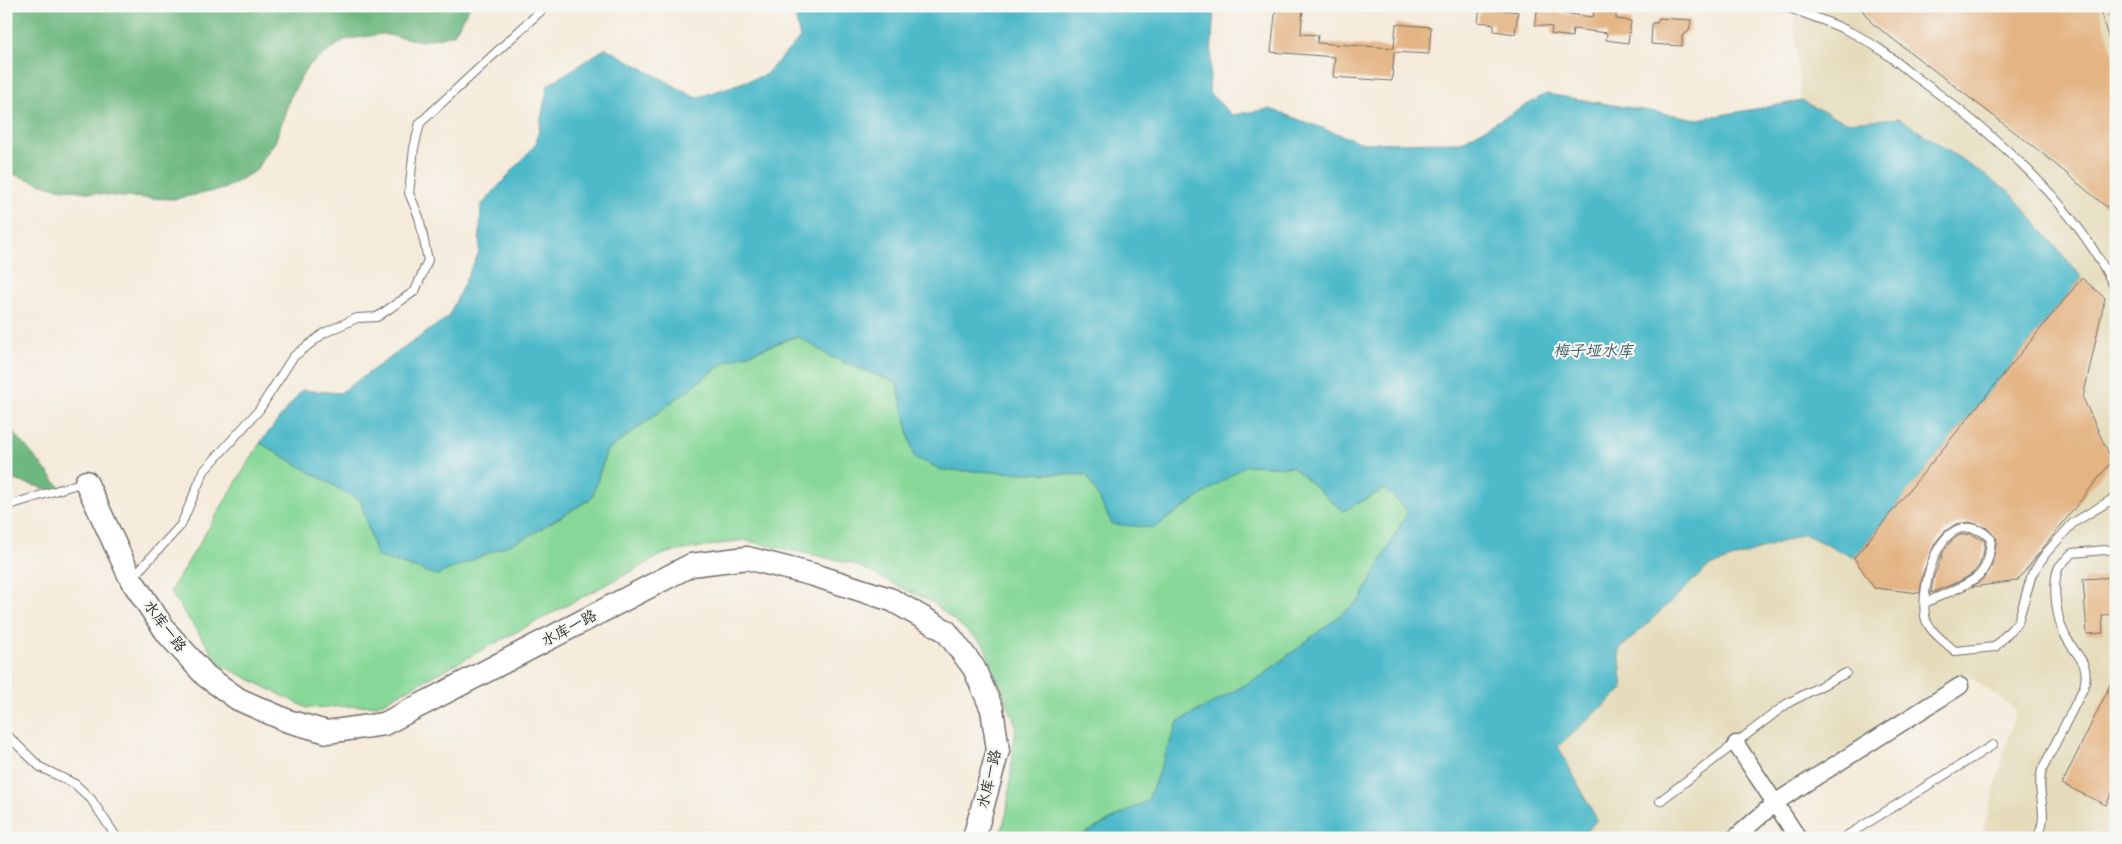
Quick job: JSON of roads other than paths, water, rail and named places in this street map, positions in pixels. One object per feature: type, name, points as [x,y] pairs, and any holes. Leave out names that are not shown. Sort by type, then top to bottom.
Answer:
[{"type":"street","name":"水库一路","points":[[86,482],[131,579],[167,633],[206,676],[238,699],[288,721],[327,732],[384,724],[691,565],[747,558],[814,575],[892,600],[946,631],[974,668],[992,709],[998,750],[974,838]]},
{"type":"street","points":[[1736,838],[1776,802],[1960,686]]},
{"type":"street","points":[[1736,744],[1798,838]]},
{"type":"lane","points":[[131,579],[181,525],[204,471],[259,410],[293,357],[324,333],[357,318],[377,316],[415,291],[428,260],[419,217],[409,193],[414,148],[420,123],[546,6]]},
{"type":"lane","points":[[2111,6],[2116,25]]},
{"type":"lane","points":[[1784,7],[1852,32],[1965,112],[2037,179],[2077,228],[2104,266],[2116,291]]},
{"type":"lane","points":[[6,506],[86,482]]},
{"type":"lane","points":[[1925,603],[1981,573],[1990,555],[1991,539],[1983,530],[1965,527],[1949,534],[1939,547],[1926,578],[1925,603],[1925,618],[1935,634],[1954,651],[1995,647],[2018,622],[2032,574],[2046,553],[2073,523],[2116,497]]},
{"type":"lane","points":[[2037,838],[2041,830],[2044,811],[2039,780],[2042,770],[2084,687],[2087,674],[2082,660],[2065,636],[2058,617],[2055,591],[2059,567],[2072,553],[2116,549]]},
{"type":"lane","points":[[1660,802],[1788,703],[1846,673]]},
{"type":"lane","points":[[6,734],[40,768],[75,784],[91,799],[116,838]]},
{"type":"lane","points":[[1843,838],[1993,745]]},
{"type":"water","name":"梅子垭水库","points":[[793,6],[1214,6],[1209,93],[1232,115],[1270,109],[1363,143],[1461,142],[1546,94],[1698,119],[1801,101],[1846,122],[1899,118],[2009,191],[2082,278],[1854,558],[1804,534],[1708,567],[1619,650],[1623,689],[1558,746],[1597,820],[1580,838],[1077,838],[1148,800],[1178,722],[1263,675],[1361,599],[1408,511],[1385,489],[1343,511],[1293,467],[1246,465],[1154,528],[1112,524],[1087,475],[942,470],[914,457],[897,383],[831,357],[797,336],[724,363],[606,452],[592,498],[527,537],[437,575],[376,556],[361,501],[260,443],[302,390],[340,393],[448,317],[479,252],[481,206],[536,144],[548,85],[606,48],[696,98],[765,75],[800,38]]}]
